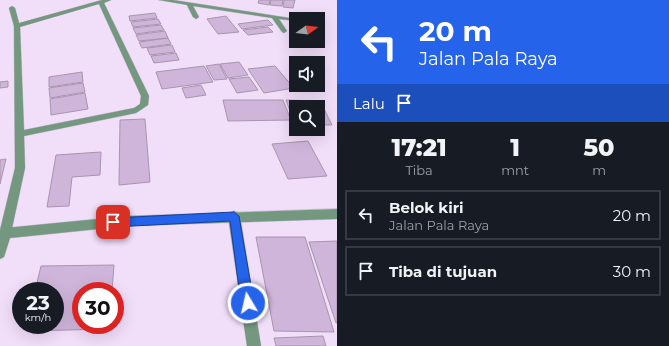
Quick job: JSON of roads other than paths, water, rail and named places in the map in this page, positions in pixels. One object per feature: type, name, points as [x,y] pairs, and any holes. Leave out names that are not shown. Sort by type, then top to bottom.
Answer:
[{"type":"street","points":[[162,0],[289,19]]},
{"type":"street","points":[[209,7],[212,0]]},
{"type":"street","points":[[17,26],[105,1],[145,96],[144,105],[136,110],[19,134]]},
{"type":"street","points":[[189,4],[196,17]]},
{"type":"street","points":[[0,253],[20,168],[17,26],[12,8]]},
{"type":"street","points":[[272,16],[284,31]]},
{"type":"street","points":[[5,233],[128,221],[234,216],[337,214]]},
{"type":"street","points":[[234,216],[254,346]]}]
